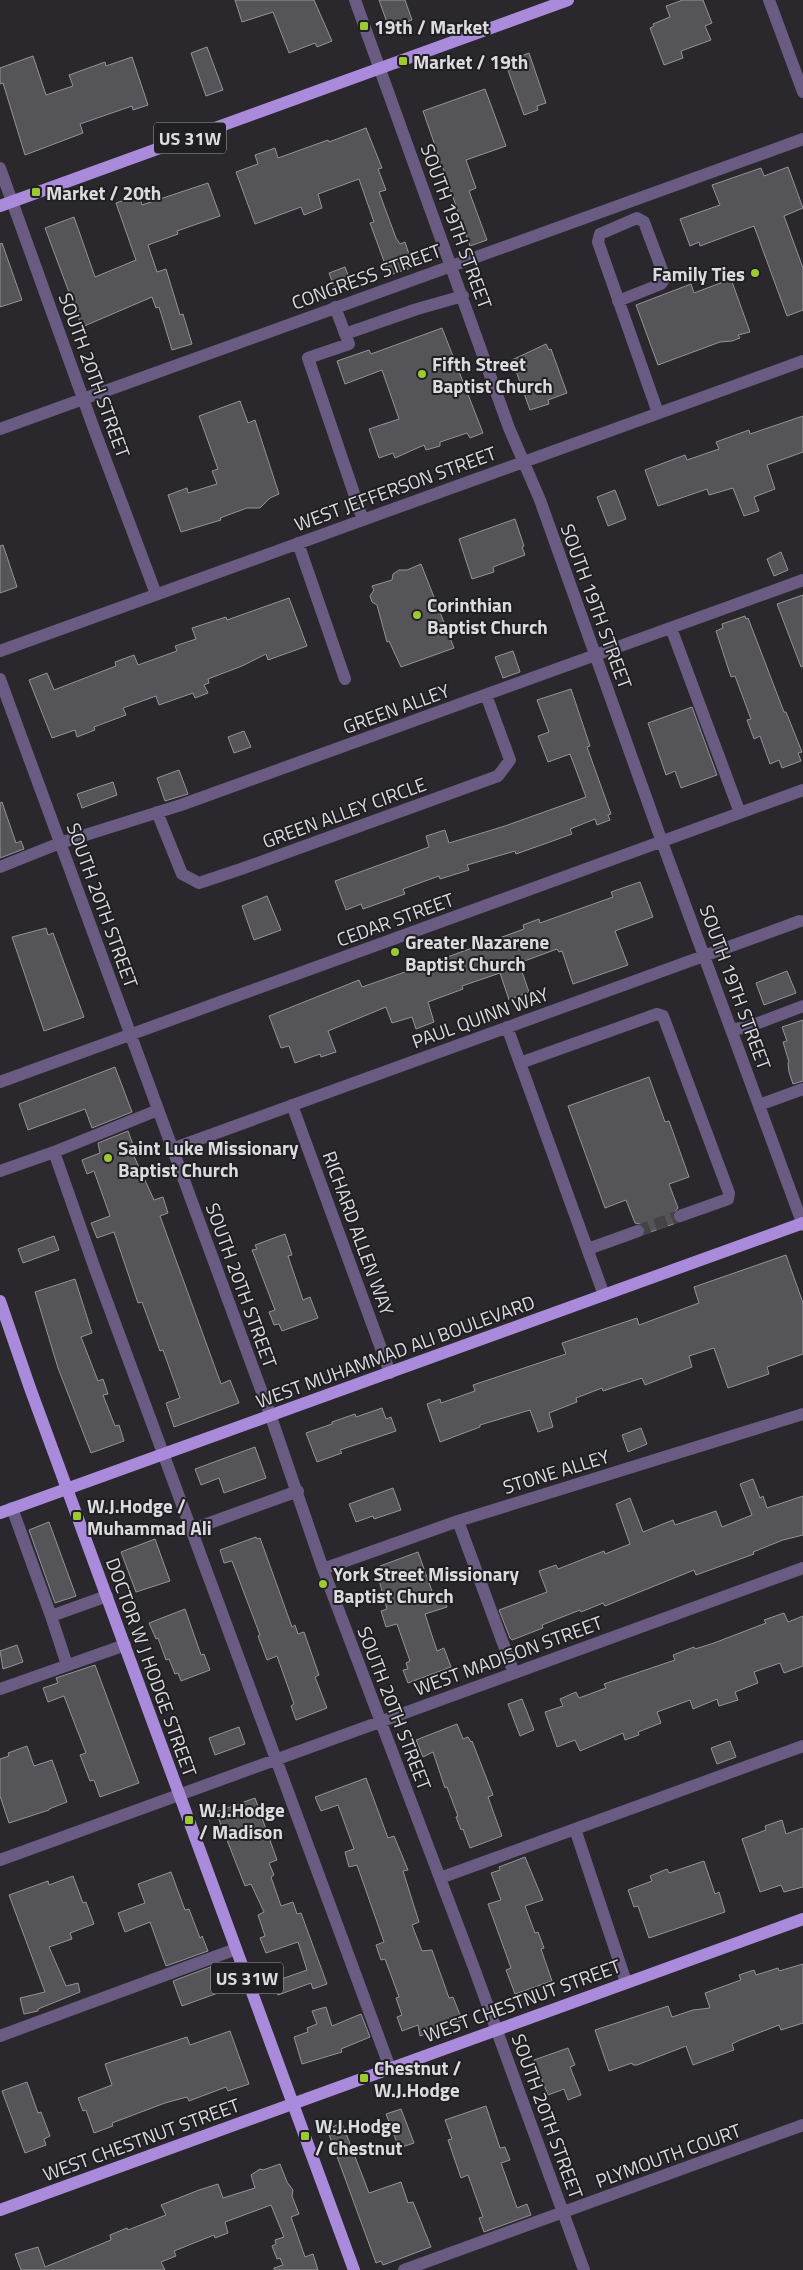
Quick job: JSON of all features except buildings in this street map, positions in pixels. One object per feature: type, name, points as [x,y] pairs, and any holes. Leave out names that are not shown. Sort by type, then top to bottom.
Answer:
[{"type":"main road","name":"US 31W","points":[[6,203],[380,70],[568,0]]},
{"type":"main road","name":"WEST MUHAMMAD ALI BOULEVARD","points":[[6,1510],[271,1417],[803,1224]]},
{"type":"main road","name":"DOCTOR W J HODGE STREET","points":[[0,1301],[67,1489],[354,2270]]},
{"type":"main road","name":"WEST CHESTNUT STREET","points":[[0,2210],[803,1919]]},
{"type":"street","name":"SOUTH 19TH STREET","points":[[355,0],[523,460],[540,500],[594,655],[803,1224]]},
{"type":"street","points":[[769,0],[803,92]]},
{"type":"street","name":"CONGRESS STREET","points":[[0,429],[803,139]]},
{"type":"street","name":"SOUTH 20TH STREET","points":[[0,168],[6,203],[83,398],[156,594]]},
{"type":"street","points":[[618,301],[661,284],[665,278],[644,222],[637,218],[600,234],[598,242],[618,301],[658,413]]},
{"type":"street","points":[[345,334],[417,309],[463,296]]},
{"type":"street","points":[[335,308],[349,344],[308,358],[363,520]]},
{"type":"street","name":"WEST JEFFERSON STREET","points":[[0,651],[523,460],[803,361]]},
{"type":"street","points":[[298,543],[345,679]]},
{"type":"street","name":"GREEN ALLEY","points":[[0,867],[60,843],[157,812],[803,580]]},
{"type":"street","points":[[671,628],[740,813]]},
{"type":"street","name":"SOUTH 20TH STREET","points":[[0,679],[298,1491],[323,1570],[497,2030],[584,2270]]},
{"type":"street","name":"GREEN ALLEY CIRCLE","points":[[157,812],[182,874],[199,883],[250,865],[498,776],[510,760],[486,695]]},
{"type":"street","name":"CEDAR STREET","points":[[0,1082],[803,790]]},
{"type":"street","name":"PAUL QUINN WAY","points":[[172,1149],[800,921]]},
{"type":"street","points":[[731,1029],[745,1028],[803,1006]]},
{"type":"street","points":[[520,1063],[658,1014],[663,1016],[729,1193],[728,1199],[680,1216]]},
{"type":"street","points":[[507,1027],[604,1295]]},
{"type":"street","points":[[759,1105],[803,1089]]},
{"type":"street","name":"RICHARD ALLEN WAY","points":[[292,1105],[390,1373]]},
{"type":"street","points":[[0,1171],[54,1152],[158,1110]]},
{"type":"street","points":[[54,1152],[95,1269],[193,1529],[390,2068]]},
{"type":"street","points":[[588,1249],[638,1231]]},
{"type":"street","name":"STONE ALLEY","points":[[323,1570],[458,1522],[803,1414]]},
{"type":"street","points":[[193,1529],[298,1491]]},
{"type":"street","points":[[6,1510],[51,1616],[67,1665]]},
{"type":"street","points":[[458,1522],[514,1673]]},
{"type":"street","name":"WEST MADISON STREET","points":[[0,1860],[803,1568]]},
{"type":"street","points":[[51,1616],[107,1596]]},
{"type":"street","points":[[0,1689],[125,1644]]},
{"type":"street","points":[[440,1878],[803,1746]]},
{"type":"street","points":[[575,1829],[626,1982]]},
{"type":"street","points":[[0,2036],[236,1949]]},
{"type":"street","name":"PLYMOUTH COURT","points":[[404,2270],[803,2125]]},
{"type":"tunnel","points":[[638,1231],[680,1216]]},
{"type":"place","name":"19th / Market","points":[[364,26]]},
{"type":"place","name":"Market / 19th","points":[[403,61]]},
{"type":"place","name":"Market / 20th","points":[[36,192]]},
{"type":"place","name":"Family Ties","points":[[755,273]]},
{"type":"place","name":"Fifth Street Baptist Church","points":[[422,374]]},
{"type":"place","name":"Corinthian Baptist Church","points":[[417,615]]},
{"type":"place","name":"Greater Nazarene Baptist Church","points":[[395,952]]},
{"type":"place","name":"Saint Luke Missionary Baptist Church","points":[[108,1158]]},
{"type":"place","name":"W.J.Hodge / Muhammad Ali","points":[[77,1516]]},
{"type":"place","name":"York Street Missionary Baptist Church","points":[[323,1584]]},
{"type":"place","name":"W.J.Hodge / Madison","points":[[189,1820]]},
{"type":"place","name":"Chestnut / W.J.Hodge","points":[[364,2078]]},
{"type":"place","name":"W.J.Hodge / Chestnut","points":[[305,2136]]}]
